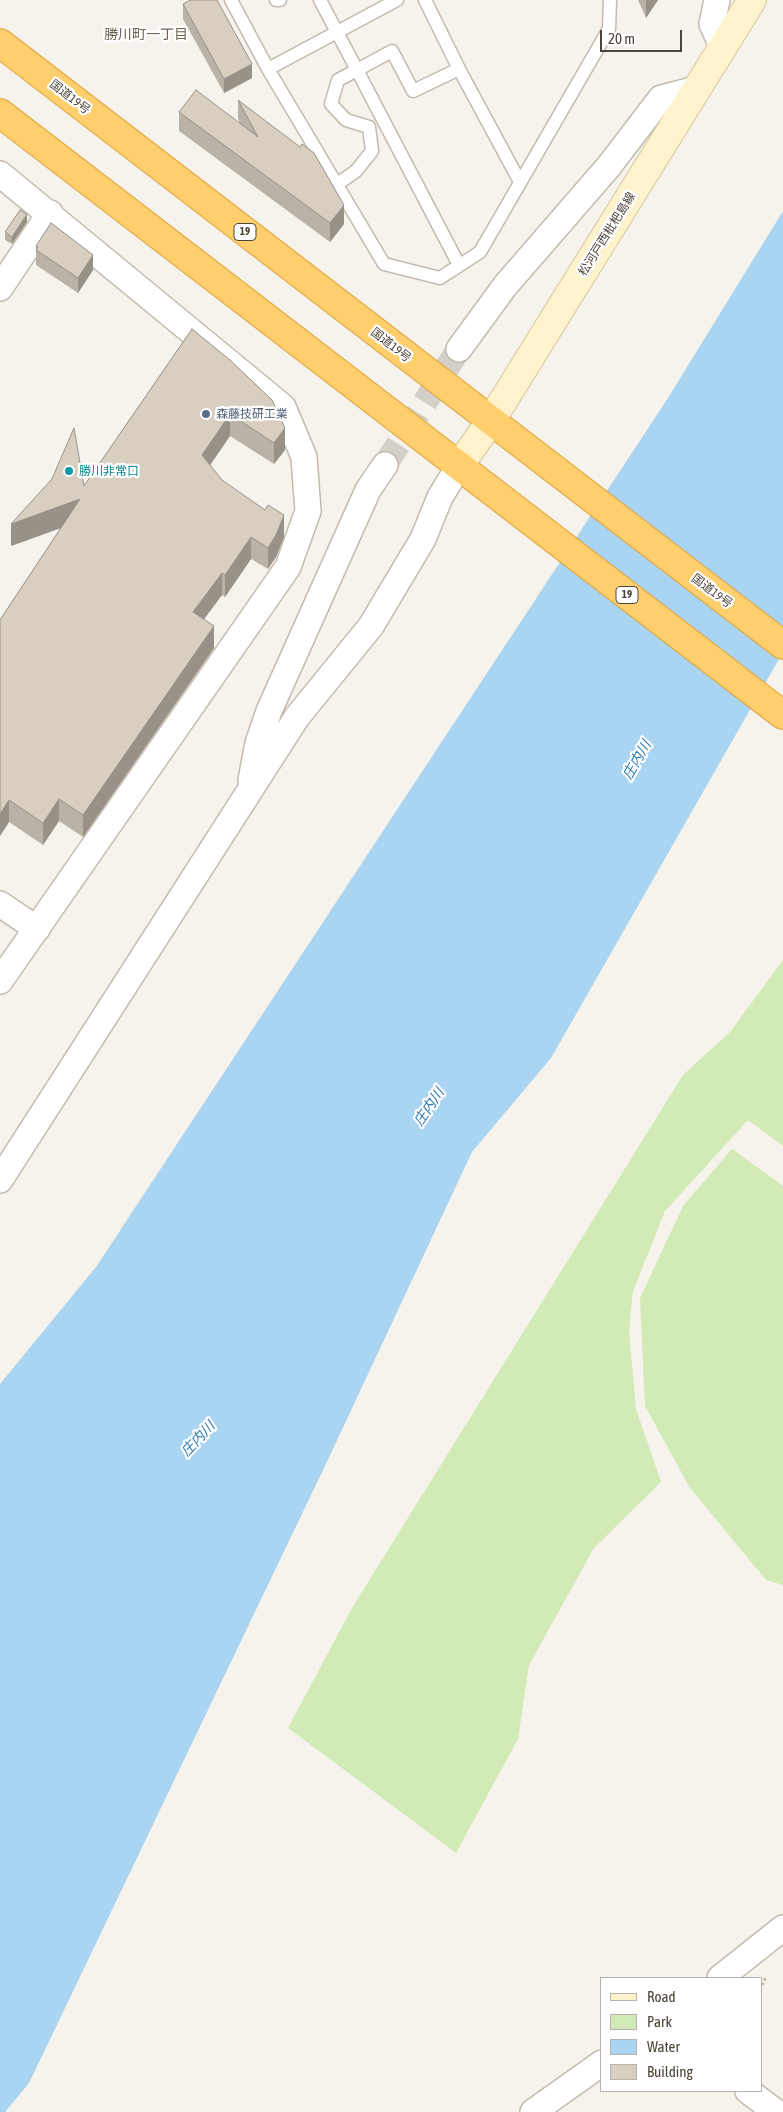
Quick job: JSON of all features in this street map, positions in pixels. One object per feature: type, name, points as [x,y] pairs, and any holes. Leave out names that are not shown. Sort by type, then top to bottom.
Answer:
[{"type":"highway","name":"国道19号","points":[[0,43],[783,645]]},
{"type":"highway","name":"19","points":[[0,113],[783,716]]},
{"type":"main road","name":"松河戸西枇杷島線","points":[[465,470],[497,427],[696,88],[752,0]]},
{"type":"street","points":[[717,0],[712,24],[722,48]]},
{"type":"street","points":[[460,349],[505,286],[609,166],[661,98],[696,88]]},
{"type":"street","points":[[0,174],[50,213],[283,407],[304,457],[308,511],[288,567],[0,981]]},
{"type":"street","points":[[0,288],[50,213]]},
{"type":"street","points":[[249,792],[258,743],[269,711],[368,490],[385,465]]},
{"type":"street","points":[[0,1180],[297,717],[371,626],[423,539],[440,498],[465,470]]},
{"type":"street","points":[[0,904],[37,929]]},
{"type":"street","points":[[721,1977],[783,1928]]},
{"type":"street","points":[[533,2112],[600,2064]]},
{"type":"street","points":[[749,2092],[776,2112]]},
{"type":"lane","points":[[231,0],[268,69],[384,264],[440,278],[480,252],[609,29],[610,0]]},
{"type":"lane","points":[[320,0],[459,265]]},
{"type":"lane","points":[[268,69],[337,34],[397,0]]},
{"type":"lane","points":[[425,0],[459,69],[520,182]]},
{"type":"lane","points":[[336,185],[356,171],[372,151],[369,127],[346,120],[331,104],[338,80],[392,51],[413,91],[459,69]]},
{"type":"green space","points":[[783,960],[783,1146],[748,1120],[665,1211],[633,1291],[629,1331],[636,1409],[661,1482],[594,1548],[529,1665],[518,1739],[456,1853],[288,1728],[352,1608],[683,1075],[730,1032]]},
{"type":"green space","points":[[732,1149],[783,1186],[783,1585],[766,1580],[690,1488],[645,1406],[640,1298],[683,1206]]},
{"type":"water","name":"庄内川","points":[[783,211],[783,652],[551,1058],[472,1152],[324,1468],[29,2083],[5,2112],[0,2112],[0,1384],[96,1267],[668,398]]},
{"type":"building","points":[[190,0],[217,0],[252,64],[224,79],[183,4]]},
{"type":"building","points":[[196,90],[258,137],[238,100],[300,147],[302,144],[314,153],[344,205],[330,223],[179,112]]},
{"type":"building","points":[[20,210],[27,214],[12,237],[5,232]]},
{"type":"building","points":[[51,223],[93,255],[78,278],[36,250],[38,247],[36,246]]},
{"type":"building","points":[[192,329],[230,360],[272,400],[285,428],[274,443],[230,414],[202,455],[222,480],[265,510],[268,505],[284,515],[276,535],[268,548],[251,537],[225,575],[222,573],[193,612],[214,626],[83,815],[59,799],[43,823],[9,800],[0,814],[0,620],[80,499],[11,524],[52,479],[74,428],[84,486]]},
{"type":"tunnel","points":[[385,465],[459,349]]},
{"type":"place","name":"森藤技研工業","points":[[206,414]]},
{"type":"place","name":"勝川非常口","points":[[69,471]]},
{"type":"district","name":"勝川町一丁目","points":[[146,35]]}]
